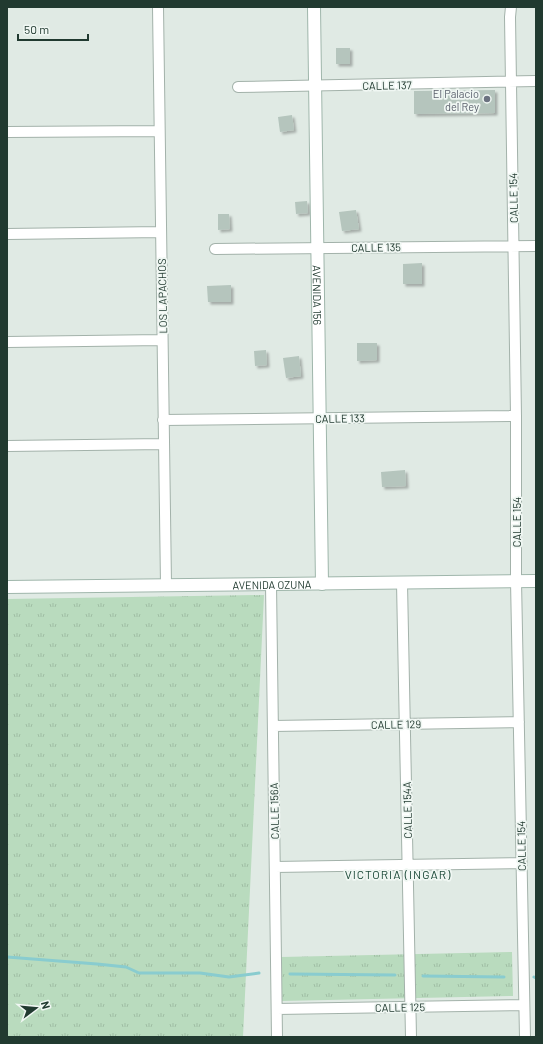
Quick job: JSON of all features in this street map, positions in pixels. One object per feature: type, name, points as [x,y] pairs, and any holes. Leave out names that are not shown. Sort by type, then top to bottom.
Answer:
[{"type":"main road","name":"AVENIDA 156","points":[[314,7],[322,584]]},
{"type":"main road","name":"AVENIDA OZUNA","points":[[7,587],[536,581]]},
{"type":"street","name":"LOS LAPACHOS","points":[[158,7],[166,585]]},
{"type":"street","name":"CALLE 154","points":[[511,7],[516,416],[516,581],[525,1037]]},
{"type":"street","name":"CALLE 137","points":[[238,87],[536,81]]},
{"type":"street","points":[[7,132],[159,131]]},
{"type":"street","points":[[7,234],[161,232]]},
{"type":"street","name":"CALLE 135","points":[[215,249],[536,246]]},
{"type":"street","points":[[7,342],[162,340]]},
{"type":"street","name":"CALLE 133","points":[[163,420],[516,416]]},
{"type":"street","points":[[7,446],[164,444]]},
{"type":"street","name":"CALLE 154A","points":[[402,583],[411,1037]]},
{"type":"street","name":"CALLE 156A","points":[[271,584],[277,1037]]},
{"type":"street","name":"CALLE 129","points":[[273,726],[519,722]]},
{"type":"street","points":[[275,867],[522,863]]},
{"type":"street","name":"CALLE 125","points":[[277,1009],[524,1005]]},
{"type":"green space","points":[[264,595],[243,1037],[7,1037],[7,599]]},
{"type":"green space","points":[[512,952],[513,996],[282,1001],[281,957]]},
{"type":"building","points":[[336,48],[350,48],[350,64],[336,64]]},
{"type":"building","points":[[495,90],[495,113],[414,114],[414,91]]},
{"type":"building","points":[[292,115],[294,130],[280,132],[278,117]]},
{"type":"building","points":[[307,201],[308,213],[296,214],[295,202]]},
{"type":"building","points":[[356,210],[359,229],[342,231],[339,212]]},
{"type":"building","points":[[218,214],[229,214],[230,229],[218,230]]},
{"type":"building","points":[[422,263],[422,284],[403,284],[403,264]]},
{"type":"building","points":[[231,285],[231,302],[208,302],[207,286]]},
{"type":"building","points":[[357,343],[377,343],[377,360],[357,361]]},
{"type":"building","points":[[266,350],[267,365],[255,366],[254,351]]},
{"type":"building","points":[[299,356],[301,376],[286,378],[283,358]]},
{"type":"building","points":[[405,470],[406,486],[382,487],[381,472]]},
{"type":"waterway","points":[[7,957],[126,967],[139,973],[200,973],[229,977],[259,973]]},
{"type":"waterway","points":[[290,974],[395,975]]},
{"type":"waterway","points":[[423,976],[504,977]]},
{"type":"place","name":"El Palacio del Rey","points":[[487,99]]},
{"type":"district","name":"VICTORIA (INGAR)","points":[[398,874]]}]
